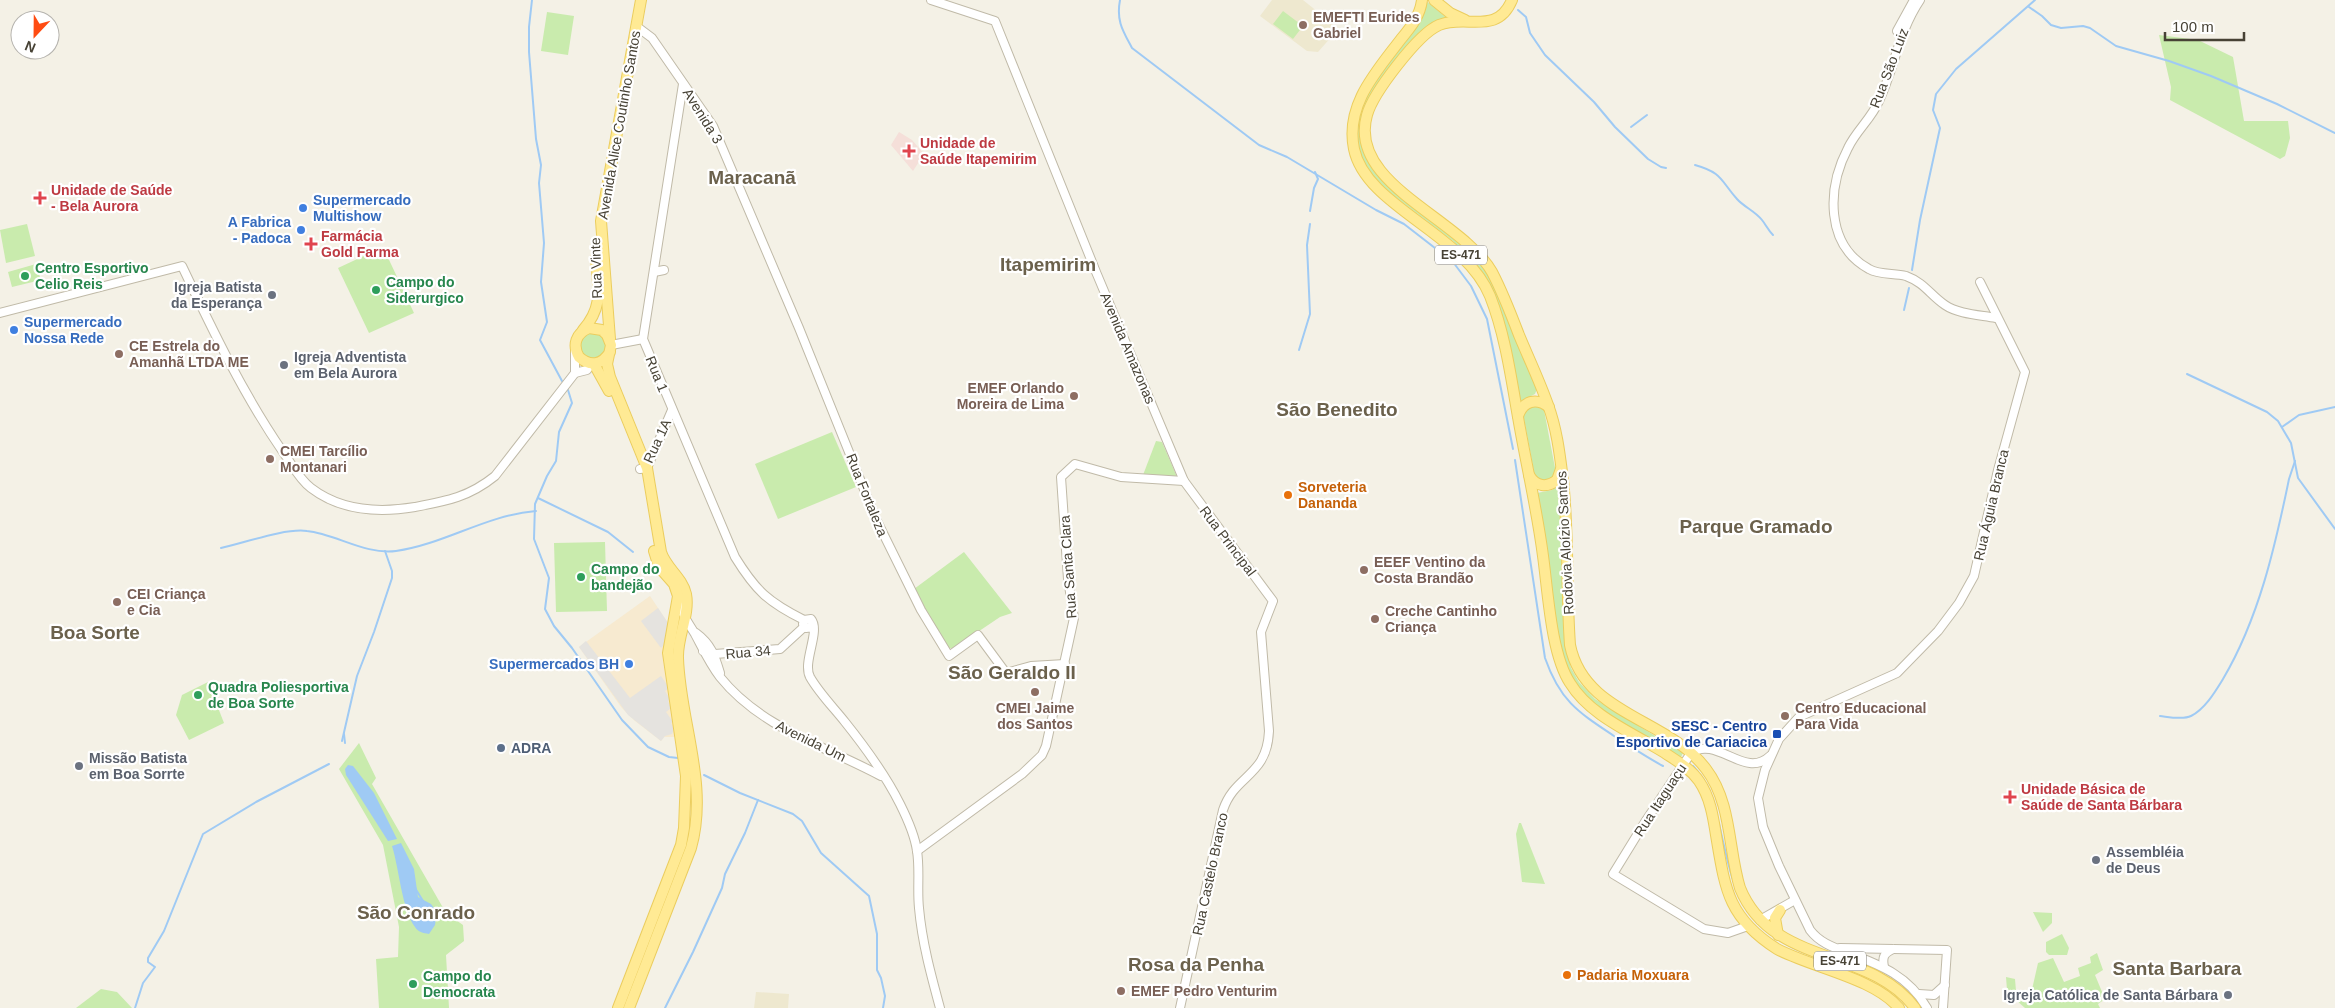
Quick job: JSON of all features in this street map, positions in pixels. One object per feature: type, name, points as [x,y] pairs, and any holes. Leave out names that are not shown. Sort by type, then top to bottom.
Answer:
[{"type":"main road","points":[[633,26],[634,0]]},
{"type":"main road","name":"Avenida Alice Coutinho Santos","points":[[629,1008],[691,848],[694,836],[696,776],[678,660],[686,593],[681,582],[666,564],[660,552],[644,468],[608,370],[610,346],[601,232],[602,213],[633,26],[641,0]]},
{"type":"main road","name":"Rodovia Aloízio Santos","points":[[1422,0],[1414,23],[1360,98],[1352,128],[1354,150],[1360,167],[1375,187],[1452,247],[1481,279],[1498,320],[1529,474],[1557,648],[1566,676],[1580,697],[1597,712],[1683,765],[1699,781],[1713,813],[1728,896],[1755,923],[1795,944],[1887,981],[1901,991],[1915,1008]]},
{"type":"main road","points":[[1434,0],[1450,13],[1468,21]]},
{"type":"main road","name":"Rodovia Aloízio Santos","points":[[1512,0],[1504,13],[1493,20],[1479,23],[1468,21],[1451,22],[1439,25],[1418,40],[1373,100],[1366,119],[1366,143],[1371,159],[1388,180],[1458,234],[1487,264],[1504,295],[1549,407],[1561,466],[1569,632],[1575,662],[1582,676],[1604,698],[1691,753],[1705,767],[1720,793],[1740,888],[1764,941],[1777,949],[1873,988],[1890,998],[1899,1008]]},
{"type":"main road","name":"Rua Vinte","points":[[583,330],[592,320],[598,304],[596,212],[633,26]]},
{"type":"main road","points":[[596,328],[602,330],[610,346],[606,358],[593,367],[579,357],[575,351],[575,343],[583,330],[596,328]]},
{"type":"main road","name":"Avenida Alice Coutinho Santos","points":[[593,367],[606,383],[644,468],[656,559],[661,570],[674,584],[678,596]]},
{"type":"main road","points":[[1518,416],[1522,406],[1527,402],[1540,402],[1549,407]]},
{"type":"main road","points":[[1529,474],[1532,480],[1545,486],[1558,480],[1561,466]]},
{"type":"main road","points":[[618,1008],[684,834],[686,776],[668,660],[669,640],[678,596]]},
{"type":"main road","points":[[1778,935],[1776,918],[1780,910]]},
{"type":"street","name":"Avenida Amazonas","points":[[931,0],[994,21],[1096,272],[1184,481]]},
{"type":"street","name":"Rua São Luiz","points":[[1893,41],[1900,23],[1914,0]]},
{"type":"street","name":"Rua São Luiz","points":[[1920,0],[1903,30],[1879,101],[1844,156],[1834,194],[1833,209],[1838,234],[1852,258],[1871,270],[1905,276],[1923,285],[1951,308],[1996,318]]},
{"type":"street","name":"Avenida 3","points":[[633,26],[652,38],[713,126],[725,150],[799,328]]},
{"type":"street","name":"Rua 1","points":[[683,84],[643,339],[735,557],[751,583],[765,597],[807,625]]},
{"type":"street","points":[[0,313],[182,266],[221,345],[270,432],[296,471],[310,487],[354,509],[409,508],[452,500],[478,489],[494,476],[575,373],[593,367]]},
{"type":"street","points":[[654,272],[664,270]]},
{"type":"street","points":[[1980,282],[1996,318]]},
{"type":"street","name":"Rua Águia Branca","points":[[1760,785],[1779,739],[1799,717],[1897,673],[1938,631],[1959,603],[1974,576],[1998,470],[2025,372],[1996,318]]},
{"type":"street","name":"Rua Fortaleza","points":[[799,328],[876,519],[921,610],[948,656],[978,635],[1006,673],[1032,666],[1065,664]]},
{"type":"street","points":[[610,346],[643,339]]},
{"type":"street","points":[[575,351],[575,373]]},
{"type":"street","name":"Rua 1A","points":[[644,468],[672,410]]},
{"type":"street","name":"Rua Santa Clara","points":[[917,851],[1022,774],[1042,755],[1065,664],[1074,618],[1068,579],[1061,477],[1075,464],[1121,477],[1184,481]]},
{"type":"street","name":"Rua Principal","points":[[1184,481],[1272,601],[1260,632],[1270,731],[1268,746],[1265,757],[1257,768],[1228,798]]},
{"type":"street","name":"Avenida Um","points":[[678,596],[684,618],[721,678],[770,720],[796,736],[859,764],[884,778]]},
{"type":"street","points":[[807,625],[813,642],[807,665],[810,676],[848,726],[901,805],[917,851],[919,907],[925,952],[940,1008]]},
{"type":"street","name":"Rua 34","points":[[715,654],[780,648],[807,625]]},
{"type":"street","name":"Avenida Um","points":[[694,632],[709,645],[715,654],[721,678]]},
{"type":"street","points":[[702,650],[715,654]]},
{"type":"street","name":"Rua Itaguaçu","points":[[1748,764],[1710,749],[1698,749],[1691,753],[1613,874],[1704,929],[1728,932],[1755,923]]},
{"type":"street","points":[[1772,755],[1765,761],[1748,764],[1758,777],[1760,785],[1758,798],[1763,826],[1810,930],[1816,938],[1834,948],[1898,974],[1919,994],[1927,1008]]},
{"type":"street","name":"Rua Castelo Branco","points":[[1180,1008],[1223,810],[1228,798]]},
{"type":"street","points":[[1755,923],[1795,900]]},
{"type":"street","points":[[1834,948],[1947,950],[1943,1008]]},
{"type":"street","points":[[1884,967],[1883,956],[1886,952],[1893,949]]},
{"type":"street","points":[[1919,994],[1934,995],[1945,984]]},
{"type":"shaded area","name":"EMEFTI Eurides Gabriel","points":[[1272,0],[1303,0],[1333,24],[1335,30],[1333,35],[1318,52],[1307,51],[1260,16]]},
{"type":"shaded area","name":"Unidade de Saúde Itapemirim","points":[[899,132],[912,140],[924,154],[913,171],[891,145]]},
{"type":"shaded area","name":"Supermercados BH","points":[[650,596],[670,626],[676,737],[664,737],[661,741],[635,721],[621,707],[579,647]]},
{"type":"shaded area","points":[[658,608],[670,626],[666,643],[661,648],[641,621]]},
{"type":"shaded area","points":[[586,641],[630,698],[661,676],[669,688],[665,691],[670,699],[668,701],[671,708],[666,712],[673,722],[671,723],[674,729],[672,734],[665,736],[661,741],[628,715],[579,647]]},
{"type":"shaded area","points":[[756,992],[789,994],[788,1008],[754,1008]]},
{"type":"green space","points":[[1425,0],[1448,19],[1427,27],[1417,36],[1363,116],[1361,129],[1363,149],[1377,175],[1457,236],[1492,278],[1537,389],[1535,394],[1519,402],[1481,272],[1453,241],[1372,179],[1355,143],[1361,100]]},
{"type":"green space","points":[[1283,11],[1303,26],[1293,39],[1273,24]]},
{"type":"green space","points":[[547,12],[574,16],[568,55],[541,51]]},
{"type":"green space","points":[[2159,35],[2198,40],[2233,57],[2244,121],[2288,121],[2290,138],[2285,156],[2280,159],[2170,100],[2171,87]]},
{"type":"green space","points":[[27,224],[35,256],[6,263],[0,230]]},
{"type":"green space","name":"Campo do Siderurgico","points":[[383,247],[414,313],[369,333],[338,268]]},
{"type":"green space","name":"Centro Esportivo Celio Reis","points":[[36,264],[41,280],[12,287],[8,272]]},
{"type":"green space","points":[[582,333],[602,333],[608,349],[596,359],[590,359],[578,350]]},
{"type":"green space","points":[[1531,404],[1544,410],[1556,473],[1547,483],[1535,477],[1523,414]]},
{"type":"green space","points":[[832,432],[856,487],[778,519],[755,464]]},
{"type":"green space","points":[[1156,441],[1162,442],[1177,477],[1143,475]]},
{"type":"green space","points":[[1559,484],[1564,636],[1571,668],[1579,682],[1595,699],[1683,753],[1680,759],[1598,709],[1580,693],[1560,656],[1537,493],[1552,490]]},
{"type":"green space","name":"Campo do bandejão","points":[[605,542],[607,611],[556,612],[554,543]]},
{"type":"green space","points":[[964,552],[1012,613],[1000,617],[954,648],[947,648],[943,645],[914,589]]},
{"type":"green space","points":[[208,682],[224,723],[189,740],[176,715],[182,695]]},
{"type":"green space","points":[[359,743],[376,778],[372,784],[446,913],[463,925],[464,941],[446,955],[449,1008],[379,1008],[376,959],[398,957],[399,927],[383,845],[339,769]]},
{"type":"green space","points":[[1519,823],[1521,823],[1545,884],[1522,882],[1516,834]]},
{"type":"green space","points":[[2033,912],[2052,913],[2052,923],[2043,932]]},
{"type":"green space","points":[[2062,934],[2069,948],[2067,955],[2049,955],[2046,952],[2046,942]]},
{"type":"green space","points":[[2097,953],[2103,970],[2095,975],[2105,999],[2098,1004],[2100,1008],[2025,1008],[2016,1000],[2008,1003],[2006,977],[2015,979],[2016,991],[2031,994],[2038,963],[2053,958],[2064,982],[2080,976],[2078,968],[2091,963],[2090,957]]},
{"type":"green space","points":[[101,989],[117,992],[132,1008],[76,1008]]},
{"type":"water","points":[[348,765],[353,766],[374,793],[397,839],[388,841],[346,775],[345,769]]},
{"type":"water","points":[[401,843],[414,869],[418,897],[431,904],[437,912],[435,925],[429,934],[416,929],[407,910],[392,846]]},
{"type":"waterway","points":[[532,0],[529,52],[536,139],[541,165],[539,183],[544,243],[541,282],[547,322],[540,340],[562,381]]},
{"type":"waterway","points":[[1120,0],[1120,20],[1123,31],[1132,48],[1259,145],[1287,157],[1376,210],[1404,224],[1453,262],[1471,286],[1487,319],[1513,449]]},
{"type":"waterway","points":[[1912,270],[1920,220],[1940,128],[1933,110],[1936,94],[1956,69],[2035,0]]},
{"type":"waterway","points":[[2029,7],[2051,25],[2061,28],[2083,26],[2090,28],[2116,46],[2169,61],[2211,76],[2277,104],[2335,133]]},
{"type":"waterway","points":[[1518,10],[1526,17],[1530,33],[1545,55],[1594,102],[1615,127],[1648,159],[1666,168]]},
{"type":"waterway","points":[[1631,127],[1647,115]]},
{"type":"waterway","points":[[1695,165],[1716,174],[1740,202],[1759,217],[1773,235]]},
{"type":"waterway","points":[[1310,211],[1314,188],[1318,179],[1315,172]]},
{"type":"waterway","points":[[1299,350],[1310,314],[1307,245],[1310,224]]},
{"type":"waterway","points":[[1904,310],[1909,288]]},
{"type":"waterway","points":[[2187,374],[2267,412],[2278,421],[2291,443],[2298,478],[2335,529]]},
{"type":"waterway","points":[[568,390],[572,403],[559,432],[556,461],[547,476],[535,504],[534,539],[549,578],[545,609],[554,626],[572,648],[622,720],[648,747],[669,757],[678,758]]},
{"type":"waterway","points":[[2282,427],[2299,415],[2335,407]]},
{"type":"waterway","points":[[1515,460],[1545,658],[1551,673],[1564,695],[1580,712],[1614,736],[1663,766]]},
{"type":"waterway","points":[[2160,716],[2184,718],[2196,713],[2213,695],[2236,656],[2247,632],[2264,582],[2295,461]]},
{"type":"waterway","points":[[538,498],[608,532],[633,552]]},
{"type":"waterway","points":[[221,548],[276,534],[307,531],[373,550],[396,551],[432,542],[500,518],[536,511]]},
{"type":"waterway","points":[[342,741],[357,676],[392,578],[392,571],[385,551]]},
{"type":"waterway","points":[[344,734],[345,743]]},
{"type":"waterway","points":[[135,1008],[143,983],[155,967],[148,962],[148,958],[164,931],[203,834],[256,802],[329,764]]},
{"type":"waterway","points":[[1693,766],[1698,772]]},
{"type":"waterway","points":[[704,775],[740,793],[793,814],[802,821],[821,853],[869,896],[877,934],[877,970],[885,996],[883,1008]]},
{"type":"waterway","points":[[665,1008],[722,888],[725,874],[745,833],[758,800]]},
{"type":"waterway","points":[[1719,824],[1735,886],[1753,918],[1766,931],[1783,943],[1806,953]]},
{"type":"waterway","points":[[415,888],[423,901]]},
{"type":"place","name":"EMEFTI Eurides Gabriel","points":[[1303,25]]},
{"type":"place","name":"Unidade de Saúde Itapemirim","points":[[909,151]]},
{"type":"place","name":"Unidade de Saúde - Bela Aurora","points":[[40,198]]},
{"type":"place","name":"Supermercado Multishow","points":[[303,208]]},
{"type":"place","name":"A Fabrica - Padoca","points":[[301,230]]},
{"type":"place","name":"Farmácia Gold Farma","points":[[311,244]]},
{"type":"place","name":"Centro Esportivo Celio Reis","points":[[25,276]]},
{"type":"place","name":"Campo do Siderurgico","points":[[376,290]]},
{"type":"place","name":"Igreja Batista da Esperança","points":[[272,295]]},
{"type":"place","name":"Supermercado Nossa Rede","points":[[14,330]]},
{"type":"place","name":"CE Estrela do Amanhã LTDA ME","points":[[119,354]]},
{"type":"place","name":"Igreja Adventista em Bela Aurora","points":[[284,365]]},
{"type":"place","name":"EMEF Orlando Moreira de Lima","points":[[1074,396]]},
{"type":"place","name":"CMEI Tarcílio Montanari","points":[[270,459]]},
{"type":"place","name":"Sorveteria Dananda","points":[[1288,495]]},
{"type":"place","name":"EEEF Ventino da Costa Brandão","points":[[1364,570]]},
{"type":"place","name":"Campo do bandejão","points":[[581,577]]},
{"type":"place","name":"CEI Criança e Cia","points":[[117,602]]},
{"type":"place","name":"Creche Cantinho Criança","points":[[1375,619]]},
{"type":"place","name":"Supermercados BH","points":[[629,664]]},
{"type":"place","name":"CMEI Jaime dos Santos","points":[[1035,692]]},
{"type":"place","name":"Quadra Poliesportiva de Boa Sorte","points":[[198,695]]},
{"type":"place","name":"Centro Educacional Para Vida","points":[[1785,716]]},
{"type":"place","name":"SESC - Centro Esportivo de Cariacica","points":[[1777,734]]},
{"type":"place","name":"ADRA","points":[[501,748]]},
{"type":"place","name":"Missão Batista em Boa Sorrte","points":[[79,766]]},
{"type":"place","name":"Unidade Básica de Saúde de Santa Bárbara","points":[[2010,797]]},
{"type":"place","name":"Assembléia de Deus","points":[[2096,860]]},
{"type":"place","name":"Padaria Moxuara","points":[[1567,975]]},
{"type":"place","name":"Campo do Democrata","points":[[413,984]]},
{"type":"place","name":"EMEF Pedro Venturim","points":[[1121,991]]},
{"type":"place","name":"Igreja Católica de Santa Bárbara","points":[[2228,995]]},
{"type":"district","name":"Maracanã","points":[[752,177]]},
{"type":"district","name":"Itapemirim","points":[[1048,264]]},
{"type":"district","name":"São Benedito","points":[[1337,409]]},
{"type":"district","name":"Parque Gramado","points":[[1756,526]]},
{"type":"district","name":"Boa Sorte","points":[[95,632]]},
{"type":"district","name":"São Geraldo II","points":[[1012,672]]},
{"type":"district","name":"São Conrado","points":[[416,912]]},
{"type":"district","name":"Rosa da Penha","points":[[1196,964]]},
{"type":"district","name":"Santa Barbara","points":[[2177,968]]}]
